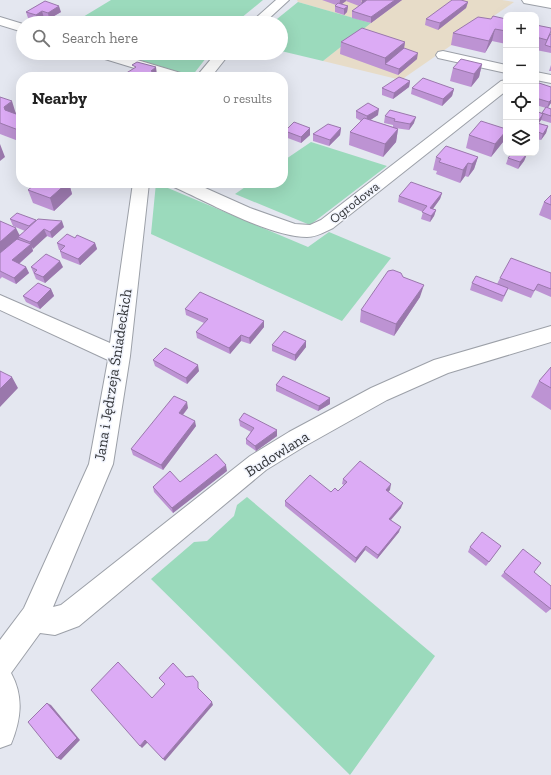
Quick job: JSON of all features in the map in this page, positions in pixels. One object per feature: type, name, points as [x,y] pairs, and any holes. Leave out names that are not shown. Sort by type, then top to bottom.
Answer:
[{"type":"street","points":[[264,16],[283,0]]},
{"type":"street","points":[[528,0],[551,4]]},
{"type":"street","points":[[0,21],[16,26]]},
{"type":"street","points":[[443,55],[503,68]]},
{"type":"street","points":[[123,60],[163,72]]},
{"type":"street","points":[[207,72],[217,60]]},
{"type":"street","points":[[539,77],[551,79]]},
{"type":"street","name":"Ogrodowa","points":[[192,188],[263,219],[297,231],[315,230],[326,224],[503,86]]},
{"type":"street","name":"Jana i Jędrzeja Śniadeckich","points":[[0,664],[34,618],[101,464],[119,356],[139,188]]},
{"type":"street","points":[[0,302],[119,356]]},
{"type":"street","name":"Budowlana","points":[[34,618],[55,621],[69,616],[258,463],[297,439],[379,394],[442,366],[551,334]]},
{"type":"street","points":[[0,683],[6,695],[6,706],[0,733]]},
{"type":"shaded area","points":[[297,0],[502,0],[514,2],[401,80],[323,61],[370,23],[298,2]]},
{"type":"green space","points":[[111,0],[263,0],[244,16],[85,16]]},
{"type":"green space","points":[[298,2],[371,23],[323,61],[288,53],[288,16],[281,16]]},
{"type":"green space","points":[[140,60],[205,60],[195,72],[179,72]]},
{"type":"green space","points":[[311,142],[387,166],[310,225],[235,194],[244,188],[288,188],[288,158]]},
{"type":"green space","points":[[156,188],[168,188],[308,247],[329,232],[391,258],[342,321],[151,234]]},
{"type":"green space","points":[[247,497],[435,656],[350,775],[151,579],[194,542],[207,541],[234,516],[237,505]]},
{"type":"building","points":[[367,0],[395,0],[371,17],[352,11]]},
{"type":"building","points":[[452,0],[468,2],[440,23],[426,19]]},
{"type":"building","points":[[45,1],[59,6],[48,13],[42,11],[36,15],[26,12]]},
{"type":"building","points":[[338,3],[348,6],[344,9],[335,6]]},
{"type":"building","points":[[493,16],[503,18],[503,30],[495,29],[489,41],[453,33],[478,17],[491,19]]},
{"type":"building","points":[[539,26],[551,28],[547,40],[539,38]]},
{"type":"building","points":[[362,28],[405,42],[385,58],[341,42]]},
{"type":"building","points":[[551,34],[551,47],[545,45]]},
{"type":"building","points":[[404,48],[418,53],[399,69],[385,64]]},
{"type":"building","points":[[461,59],[482,64],[474,74],[453,68]]},
{"type":"building","points":[[137,62],[156,67],[151,71],[154,72],[128,72],[136,67],[132,65]]},
{"type":"building","points":[[399,77],[410,81],[394,93],[382,88]]},
{"type":"building","points":[[423,78],[454,89],[443,99],[412,88]]},
{"type":"building","points":[[539,83],[551,87],[551,100],[549,102],[539,99]]},
{"type":"building","points":[[0,97],[12,101],[4,107],[5,110],[16,114],[16,129],[0,123]]},
{"type":"building","points":[[368,103],[379,109],[367,116],[356,111]]},
{"type":"building","points":[[546,107],[551,109],[551,116],[542,113]]},
{"type":"building","points":[[390,110],[416,117],[410,124],[394,121],[395,119],[385,116]]},
{"type":"building","points":[[539,112],[543,114],[539,120]]},
{"type":"building","points":[[364,118],[398,129],[385,144],[350,132]]},
{"type":"building","points":[[481,121],[503,128],[503,135],[495,144],[469,135]]},
{"type":"building","points":[[294,122],[310,128],[301,137],[288,132],[288,128]]},
{"type":"building","points":[[328,124],[341,128],[330,140],[313,134]]},
{"type":"building","points":[[539,124],[548,126],[543,134],[539,132]]},
{"type":"building","points":[[446,146],[478,157],[472,164],[468,163],[463,170],[439,162],[441,159],[436,157]]},
{"type":"building","points":[[510,156],[525,156],[520,162],[508,158]]},
{"type":"building","points":[[411,182],[442,193],[430,208],[436,210],[431,216],[422,212],[427,206],[399,196]]},
{"type":"building","points":[[30,188],[61,188],[50,198],[28,190]]},
{"type":"building","points":[[551,195],[551,205],[544,202]]},
{"type":"building","points":[[17,213],[36,220],[29,226],[10,219]]},
{"type":"building","points":[[38,219],[62,221],[50,232],[44,229],[30,242],[18,237]]},
{"type":"building","points":[[0,221],[16,228],[0,242]]},
{"type":"building","points":[[67,234],[75,238],[77,235],[95,243],[78,259],[60,251],[65,246],[57,243]]},
{"type":"building","points":[[17,239],[31,244],[12,260],[26,267],[14,278],[0,271],[0,253]]},
{"type":"building","points":[[46,254],[60,261],[43,277],[34,273],[37,270],[31,267]]},
{"type":"building","points":[[511,258],[551,273],[551,289],[538,284],[534,291],[500,278]]},
{"type":"building","points":[[393,270],[401,273],[403,277],[424,285],[396,324],[361,310],[388,271]]},
{"type":"building","points":[[476,276],[508,288],[504,296],[472,283]]},
{"type":"building","points":[[38,283],[51,289],[37,303],[23,296]]},
{"type":"building","points":[[200,292],[264,321],[249,338],[241,335],[229,348],[196,332],[208,319],[185,309]]},
{"type":"building","points":[[284,331],[306,341],[295,355],[272,345]]},
{"type":"building","points":[[165,348],[198,365],[186,378],[153,360]]},
{"type":"building","points":[[551,367],[551,388],[539,381]]},
{"type":"building","points":[[0,371],[12,377],[0,389]]},
{"type":"building","points":[[283,376],[330,398],[319,406],[276,385]]},
{"type":"building","points":[[174,396],[187,402],[179,413],[195,421],[161,465],[131,449]]},
{"type":"building","points":[[244,413],[277,430],[255,446],[246,439],[254,428],[239,420]]},
{"type":"building","points":[[216,454],[226,465],[172,508],[153,487],[170,471],[180,482]]},
{"type":"building","points":[[360,461],[391,484],[386,490],[403,503],[389,519],[401,527],[378,555],[366,546],[356,558],[285,501],[310,475],[331,492],[335,488],[338,491],[347,482],[343,479]]},
{"type":"building","points":[[482,532],[501,546],[489,562],[470,547]]},
{"type":"building","points":[[523,549],[541,563],[534,572],[551,586],[551,609],[504,572]]},
{"type":"building","points":[[118,662],[152,698],[165,684],[159,678],[173,663],[186,677],[193,676],[198,682],[198,688],[212,702],[163,759],[145,740],[140,746],[91,690]]},
{"type":"building","points":[[47,703],[77,738],[57,758],[28,722]]}]
